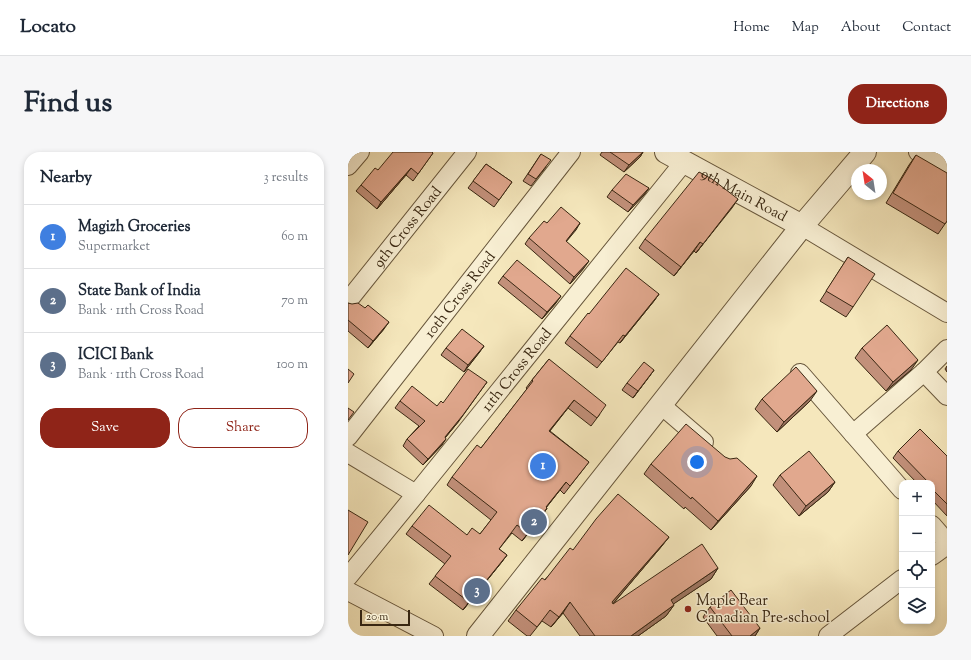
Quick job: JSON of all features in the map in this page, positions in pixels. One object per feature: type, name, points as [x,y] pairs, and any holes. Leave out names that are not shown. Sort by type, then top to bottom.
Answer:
[{"type":"street","points":[[348,166],[360,152]]},
{"type":"street","name":"9th Cross Road","points":[[348,301],[467,152]]},
{"type":"street","name":"10th Cross Road","points":[[348,437],[571,152]]},
{"type":"street","points":[[478,636],[802,226],[865,152]]},
{"type":"street","points":[[918,152],[947,167]]},
{"type":"street","name":"9th Main Road","points":[[675,157],[802,226]]},
{"type":"street","name":"11th Cross Road","points":[[348,577],[416,494],[675,157]]},
{"type":"street","points":[[802,226],[947,313]]},
{"type":"street","points":[[853,434],[924,372],[947,349]]},
{"type":"street","points":[[799,372],[899,487]]},
{"type":"street","points":[[924,372],[947,396]]},
{"type":"street","points":[[661,405],[719,454]]},
{"type":"street","points":[[348,453],[416,494]]},
{"type":"street","points":[[935,529],[947,543],[935,553]]},
{"type":"street","points":[[828,636],[899,581]]},
{"type":"street","points":[[348,591],[434,636]]},
{"type":"building","points":[[393,152],[433,153],[418,174],[411,168],[381,202],[361,185],[375,168],[378,170]]},
{"type":"building","points":[[610,152],[643,152],[629,165]]},
{"type":"building","points":[[541,154],[551,160],[536,179],[528,174]]},
{"type":"building","points":[[916,155],[947,173],[947,221],[945,224],[893,193]]},
{"type":"building","points":[[486,164],[512,182],[499,200],[473,181]]},
{"type":"building","points":[[699,172],[712,179],[738,199],[703,244],[700,242],[681,267],[645,239]]},
{"type":"building","points":[[626,174],[649,188],[633,205],[612,190]]},
{"type":"building","points":[[561,207],[580,223],[566,241],[589,261],[574,277],[529,238],[544,221],[547,223]]},
{"type":"building","points":[[848,257],[875,274],[853,307],[826,291]]},
{"type":"building","points":[[517,260],[561,296],[547,312],[503,276]]},
{"type":"building","points":[[626,268],[659,294],[625,336],[623,335],[602,362],[570,336]]},
{"type":"building","points":[[348,303],[358,303],[365,308],[368,305],[389,322],[373,341],[348,320]]},
{"type":"building","points":[[887,325],[918,360],[893,382],[862,348]]},
{"type":"building","points":[[462,329],[484,346],[468,365],[446,348]]},
{"type":"building","points":[[549,359],[606,405],[597,418],[574,400],[549,431],[589,462],[570,486],[566,482],[528,533],[517,525],[499,549],[507,555],[469,602],[435,576],[451,556],[412,526],[429,505],[467,535],[472,528],[480,534],[497,512],[452,477],[477,445],[481,448]]},
{"type":"building","points":[[644,362],[654,370],[638,391],[627,383]]},
{"type":"building","points":[[796,367],[817,391],[784,422],[762,399]]},
{"type":"building","points":[[348,369],[354,374],[348,383]]},
{"type":"building","points":[[468,369],[487,382],[445,437],[446,439],[428,459],[407,439],[425,421],[400,401],[412,386],[437,406],[441,401],[443,403]]},
{"type":"building","points":[[348,408],[354,412],[348,420]]},
{"type":"building","points":[[686,424],[725,457],[730,459],[737,458],[757,476],[718,521],[692,497],[691,499],[651,464]]},
{"type":"building","points":[[920,429],[947,456],[947,504],[935,492],[935,480],[926,480],[898,451]]},
{"type":"building","points":[[809,451],[835,482],[806,506],[780,475]]},
{"type":"building","points":[[618,494],[669,537],[612,602],[613,604],[702,544],[718,568],[671,600],[674,605],[631,636],[595,636],[570,602],[559,617],[550,610],[537,627],[516,610],[542,578],[545,580],[570,548],[573,550],[596,519]]},
{"type":"building","points":[[348,510],[368,522],[348,555]]},
{"type":"building","points":[[731,590],[760,628],[750,636],[732,636],[710,607]]},
{"type":"place","name":"Magizh Groceries","points":[[543,466]]},
{"type":"place","name":"State Bank of India","points":[[534,522]]},
{"type":"place","name":"ICICI Bank","points":[[477,591]]},
{"type":"place","name":"Maple Bear Canadian Pre-school","points":[[688,609]]}]
